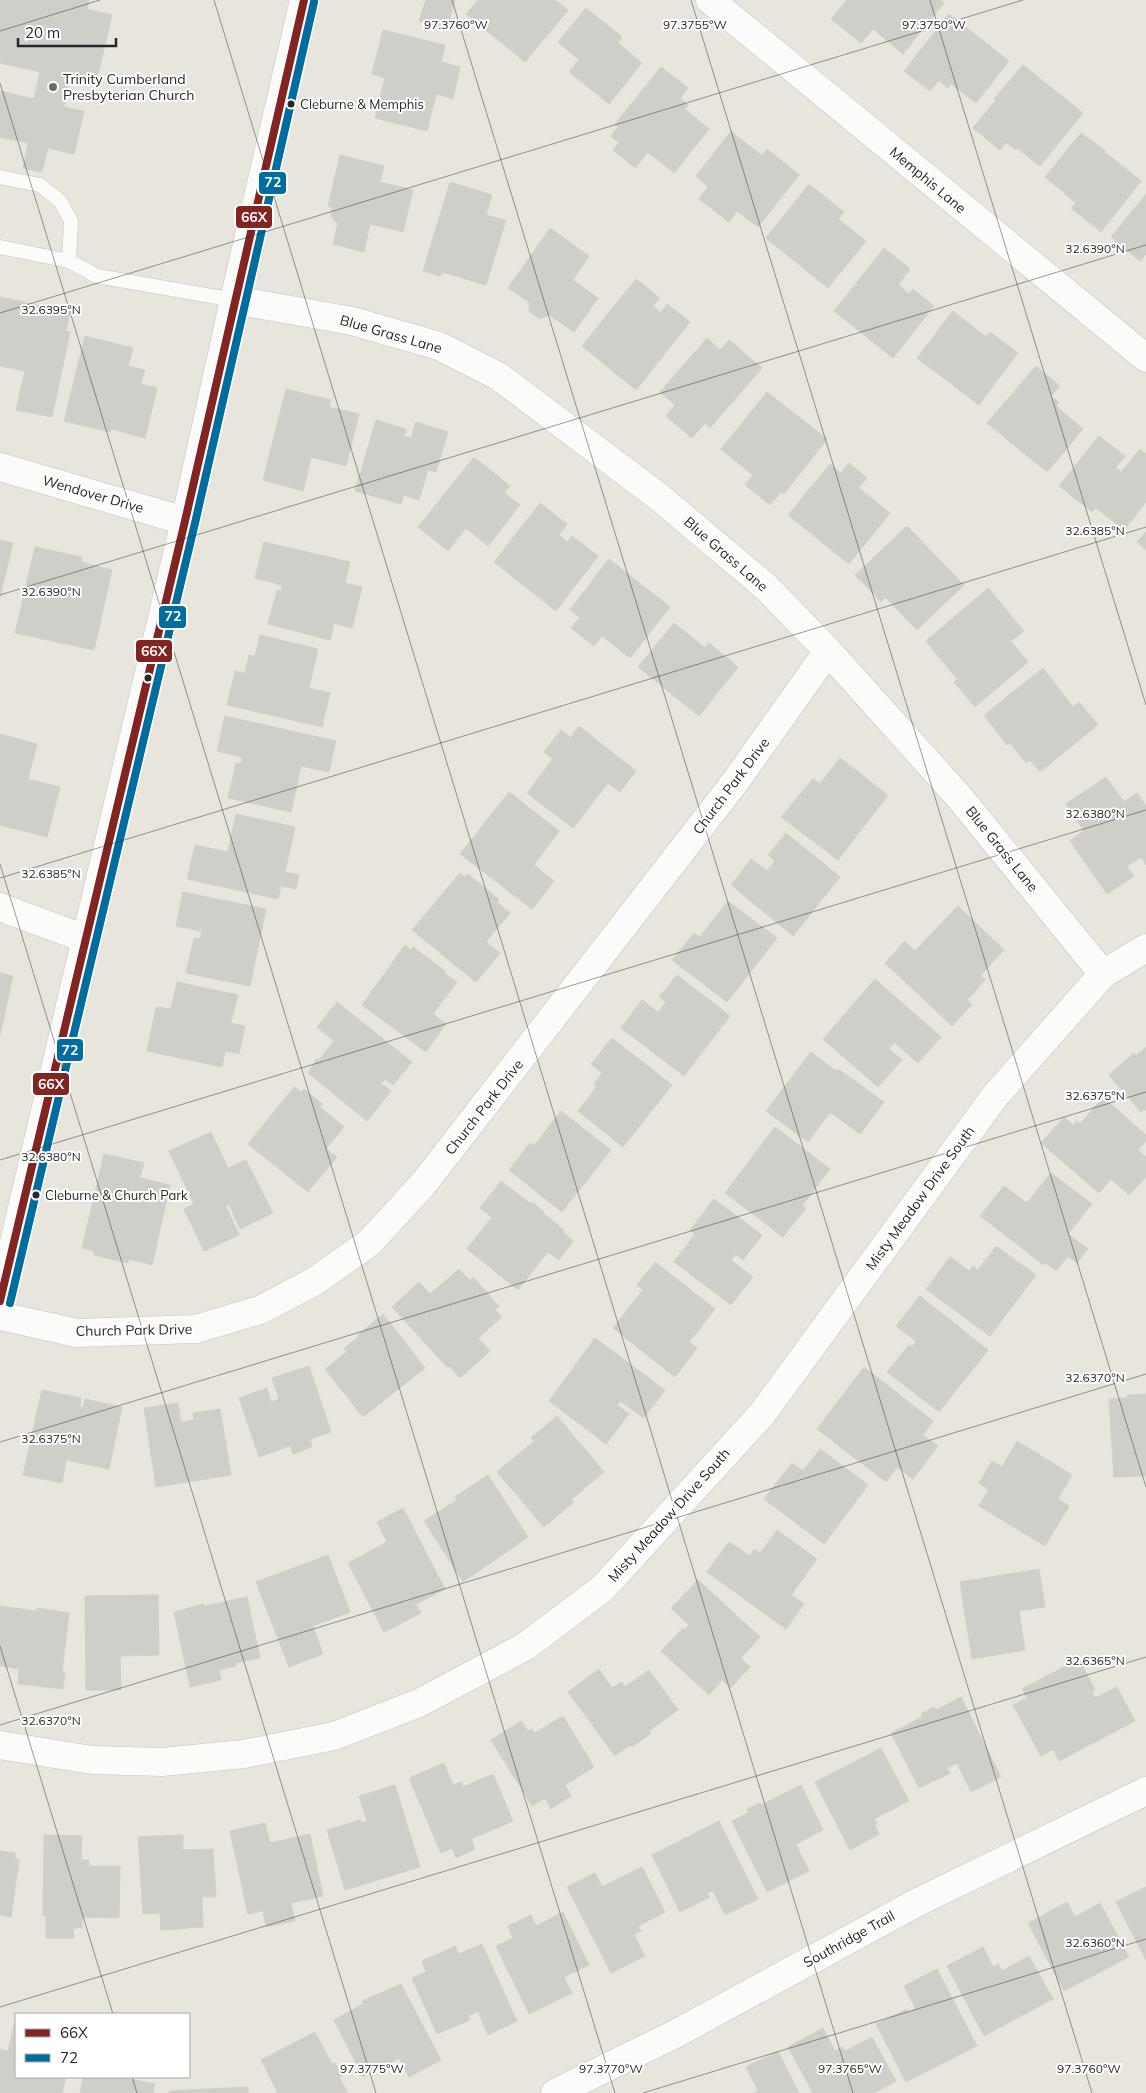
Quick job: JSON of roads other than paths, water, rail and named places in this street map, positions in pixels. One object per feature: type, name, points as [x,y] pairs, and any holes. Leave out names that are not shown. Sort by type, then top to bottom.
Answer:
[{"type":"street","points":[[0,1301],[185,521],[304,0]]},
{"type":"street","name":"Memphis Lane","points":[[710,0],[1146,358]]},
{"type":"street","name":"Blue Grass Lane","points":[[234,300],[360,323],[439,346],[498,376],[659,496],[766,587],[828,651],[960,798],[1103,974]]},
{"type":"street","name":"Wendover Drive","points":[[0,467],[185,521]]},
{"type":"street","name":"Church Park Drive","points":[[0,1316],[77,1332],[196,1330],[260,1310],[315,1280],[369,1243],[424,1183],[449,1152],[735,782],[828,651]]},
{"type":"street","points":[[0,907],[86,939]]},
{"type":"street","name":"Misty Meadow Drive South","points":[[0,1745],[92,1760],[162,1762],[244,1754],[334,1736],[419,1703],[526,1646],[603,1588],[762,1414],[995,1096],[1103,974],[1146,948]]},
{"type":"street","name":"Southridge Trail","points":[[555,2093],[675,2034],[918,1902],[1146,1792]]},
{"type":"lane","points":[[0,177],[40,186],[60,201],[70,221],[69,261]]},
{"type":"lane","points":[[0,247],[69,261],[97,276],[234,300]]},
{"type":"place","name":"Trinity Cumberland Presbyterian Church","points":[[53,87]]},
{"type":"place","name":"Cleburne & Memphis","points":[[291,104]]},
{"type":"place","name":"Cleburne & Church Park","points":[[36,1195]]}]
